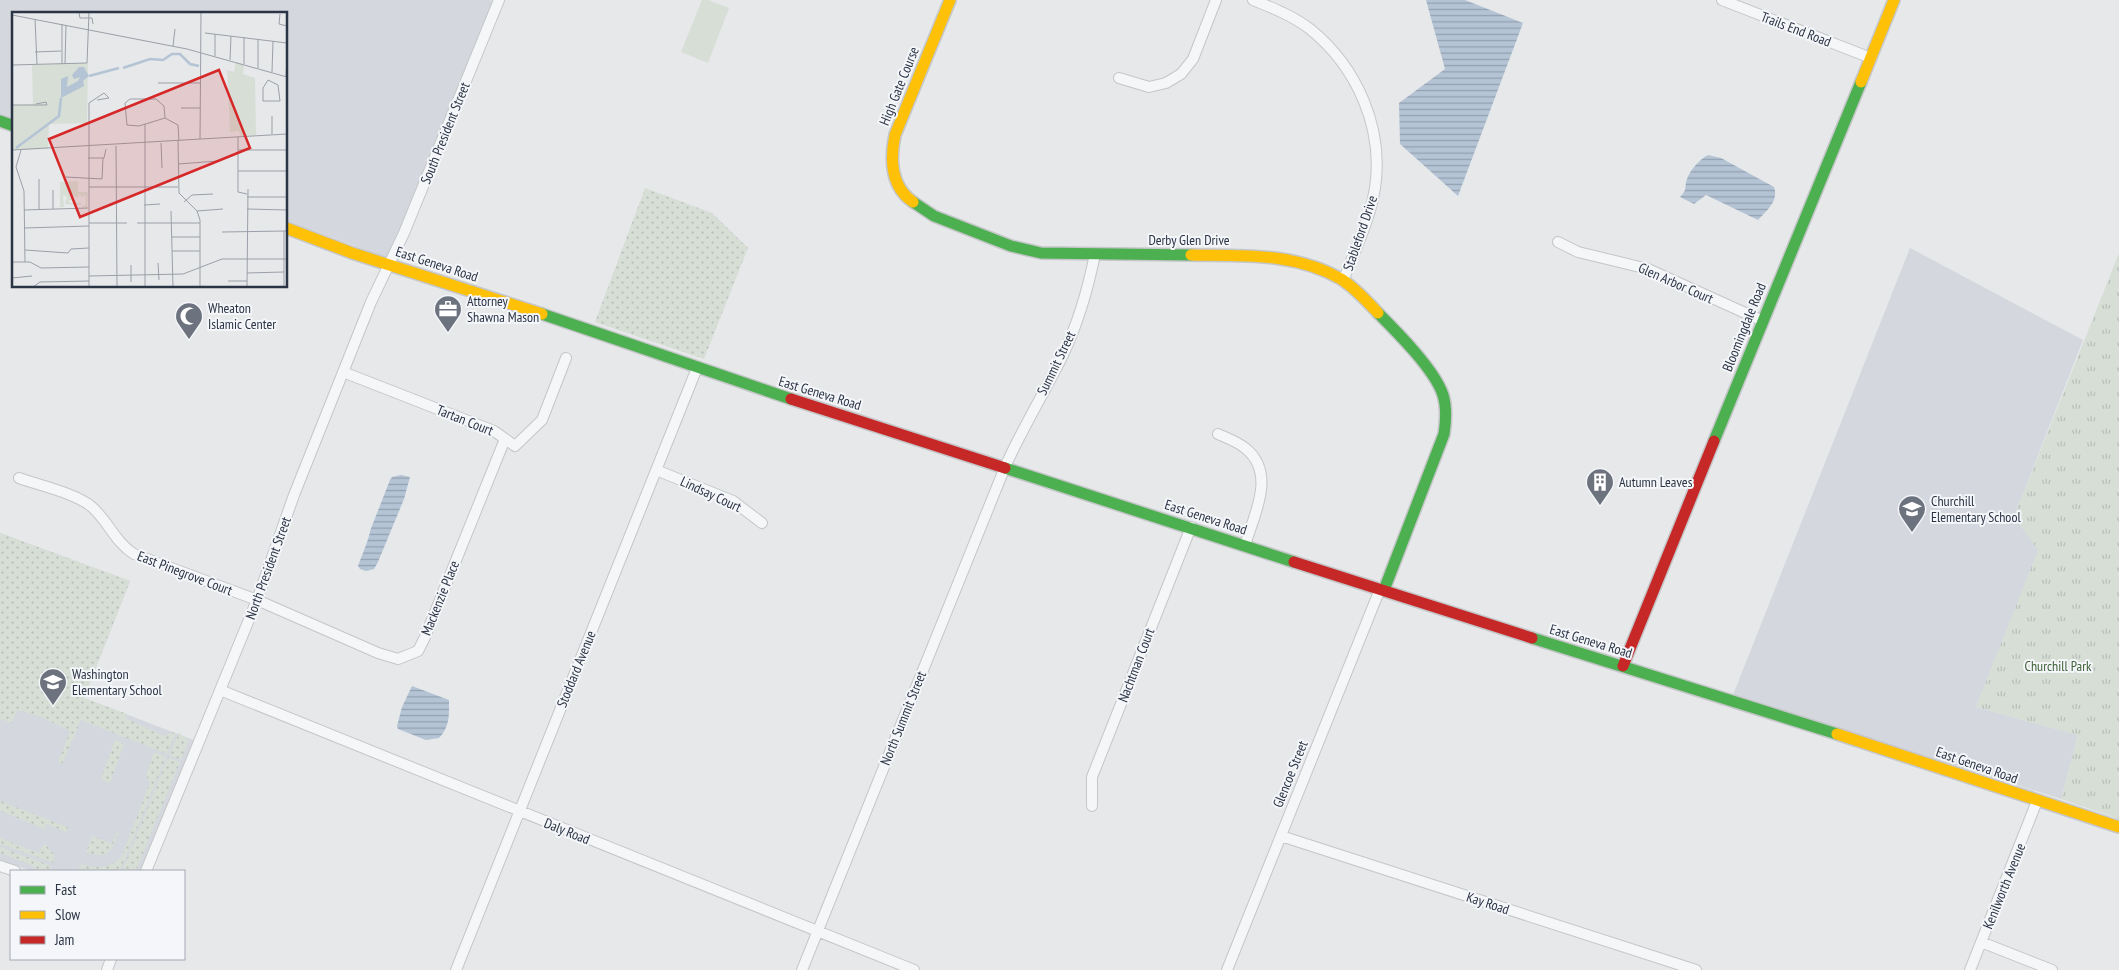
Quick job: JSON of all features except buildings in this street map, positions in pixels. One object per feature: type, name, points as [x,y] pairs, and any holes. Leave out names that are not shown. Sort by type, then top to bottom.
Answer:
[{"type":"main road","name":"High Gate Course","points":[[898,186],[894,180],[891,155],[895,135],[950,0]]},
{"type":"main road","name":"Bloomingdale Road","points":[[1624,666],[1894,0]]},
{"type":"main road","points":[[0,120],[12,125]]},
{"type":"main road","name":"Derby Glen Drive","points":[[898,186],[918,207],[934,216],[1011,246],[1041,253],[1265,256],[1298,262],[1343,281],[1380,316],[1423,365],[1442,392]]},
{"type":"main road","name":"East Geneva Road","points":[[288,229],[352,253],[697,368],[1382,590],[1843,736],[2119,827]]},
{"type":"main road","name":"Glencoe Street","points":[[1382,590],[1442,445],[1445,424],[1442,392]]},
{"type":"street","name":"South President Street","points":[[389,264],[404,233],[500,0]]},
{"type":"street","points":[[1119,78],[1149,87],[1166,83],[1182,74],[1193,59],[1216,0]]},
{"type":"street","name":"Stableford Drive","points":[[1253,0],[1294,19],[1323,41],[1348,70],[1364,98],[1376,146],[1375,185],[1368,217],[1343,281]]},
{"type":"street","name":"Trails End Road","points":[[1722,0],[1871,58]]},
{"type":"street","name":"Glen Arbor Court","points":[[1558,242],[1578,252],[1648,269],[1763,320]]},
{"type":"street","name":"Summit Street","points":[[1005,467],[1063,355],[1084,304],[1095,254]]},
{"type":"street","name":"North President Street","points":[[146,870],[257,600],[294,495],[371,302],[389,264]]},
{"type":"street","name":"Tartan Court","points":[[343,372],[494,431],[515,446],[542,420],[566,358]]},
{"type":"street","name":"Stoddard Avenue","points":[[456,970],[697,368]]},
{"type":"street","points":[[1218,434],[1246,448],[1259,467],[1262,488],[1245,545]]},
{"type":"street","name":"Mackenzie Place","points":[[257,600],[398,659],[418,651],[425,638],[505,438]]},
{"type":"street","name":"North Summit Street","points":[[802,970],[1005,467]]},
{"type":"street","name":"Lindsay Court","points":[[656,470],[733,501],[762,523]]},
{"type":"street","name":"East Pinegrove Court","points":[[19,478],[87,504],[98,514],[119,542],[134,554],[257,600]]},
{"type":"street","name":"Nachtman Court","points":[[1092,806],[1092,777],[1191,527]]},
{"type":"street","name":"Glencoe Street","points":[[1227,970],[1382,590]]},
{"type":"street","name":"Daly Road","points":[[220,690],[914,970]]},
{"type":"street","name":"Kenilworth Avenue","points":[[1970,970],[2037,801]]},
{"type":"street","name":"Kay Road","points":[[1281,836],[1696,970]]},
{"type":"street","points":[[0,866],[12,870]]},
{"type":"street","points":[[1981,942],[2052,970]]},
{"type":"shaded area","points":[[0,0],[493,1],[388,258],[288,222],[288,12],[12,12],[12,120],[0,115]]},
{"type":"shaded area","name":"Churchill Elementary School","points":[[1910,248],[2083,340],[2014,517],[2039,550],[1976,707],[2078,735],[2061,799],[1733,695]]},
{"type":"shaded area","name":"Washington Elementary School","points":[[0,533],[130,581],[84,698],[196,741],[141,870],[29,870],[0,860]]},
{"type":"green space","points":[[702,0],[708,0],[729,8],[708,63],[681,52]]},
{"type":"green space","points":[[645,188],[712,213],[748,248],[704,359],[595,322]]},
{"type":"green space","name":"Churchill Park","points":[[2119,253],[2119,819],[2061,799],[2078,735],[1976,707],[2038,550],[2014,517]]},
{"type":"green space","points":[[0,533],[130,581],[84,698],[127,714],[125,718],[164,736],[176,733],[167,754],[81,720],[62,764],[58,763],[70,731],[41,717],[17,710],[12,723],[0,719]]},
{"type":"green space","points":[[179,733],[189,740],[181,760],[169,755]]},
{"type":"green space","points":[[115,740],[124,744],[110,783],[101,779]]},
{"type":"green space","points":[[154,752],[166,757],[120,870],[78,870],[81,864],[92,867],[108,866],[122,856],[150,782],[146,775]]},
{"type":"green space","points":[[168,757],[180,762],[136,870],[122,870]]},
{"type":"green space","points":[[0,801],[68,827],[66,832],[47,824],[45,829],[0,811]]},
{"type":"green space","points":[[117,831],[119,832],[116,839],[108,852],[99,855],[86,852],[92,836],[112,844]]},
{"type":"green space","points":[[0,838],[39,853],[43,845],[46,845],[54,854],[54,863],[0,844]]},
{"type":"green space","points":[[0,847],[52,866],[49,870],[35,870],[31,865],[0,853]]},
{"type":"water","points":[[1426,0],[1465,0],[1523,23],[1458,196],[1400,144],[1399,103],[1445,69]]},
{"type":"water","points":[[1708,155],[1721,158],[1774,187],[1774,201],[1758,220],[1706,195],[1694,204],[1680,197],[1685,190],[1690,172]]},
{"type":"water","points":[[401,475],[410,477],[404,499],[378,562],[374,569],[366,571],[360,569],[358,566],[390,480],[392,477]]},
{"type":"water","points":[[412,686],[449,700],[447,725],[439,738],[426,740],[398,729],[397,726],[402,707]]},
{"type":"traffic: fast","points":[[1714,441],[1861,82]]},
{"type":"traffic: fast","points":[[0,121],[12,125]]},
{"type":"traffic: fast","points":[[913,202],[934,216],[1011,246],[1041,253],[1191,255]]},
{"type":"traffic: fast","points":[[1378,313],[1415,352],[1432,374],[1443,395],[1446,414],[1444,434],[1384,590]]},
{"type":"traffic: fast","points":[[542,314],[791,399]]},
{"type":"traffic: fast","points":[[1005,468],[1294,562]]},
{"type":"traffic: fast","points":[[1532,638],[1837,734]]},
{"type":"traffic: slow","points":[[913,202],[905,196],[896,180],[892,163],[895,135],[950,0]]},
{"type":"traffic: slow","points":[[1861,82],[1894,0]]},
{"type":"traffic: slow","points":[[288,229],[352,253],[542,314]]},
{"type":"traffic: slow","points":[[1191,255],[1268,257],[1305,264],[1341,279],[1365,299],[1378,313]]},
{"type":"traffic: slow","points":[[1837,734],[2119,827]]},
{"type":"traffic: jam","points":[[791,399],[1005,468]]},
{"type":"traffic: jam","points":[[1623,666],[1714,441]]},
{"type":"traffic: jam","points":[[1294,562],[1532,638]]},
{"type":"place","name":"Attorney Shawna Mason","points":[[448,333]]},
{"type":"place","name":"Wheaton Islamic Center","points":[[189,340]]},
{"type":"place","name":"Autumn Leaves","points":[[1600,506]]},
{"type":"place","name":"Churchill Elementary School","points":[[1912,533]]},
{"type":"place","name":"Washington Elementary School","points":[[53,706]]}]
